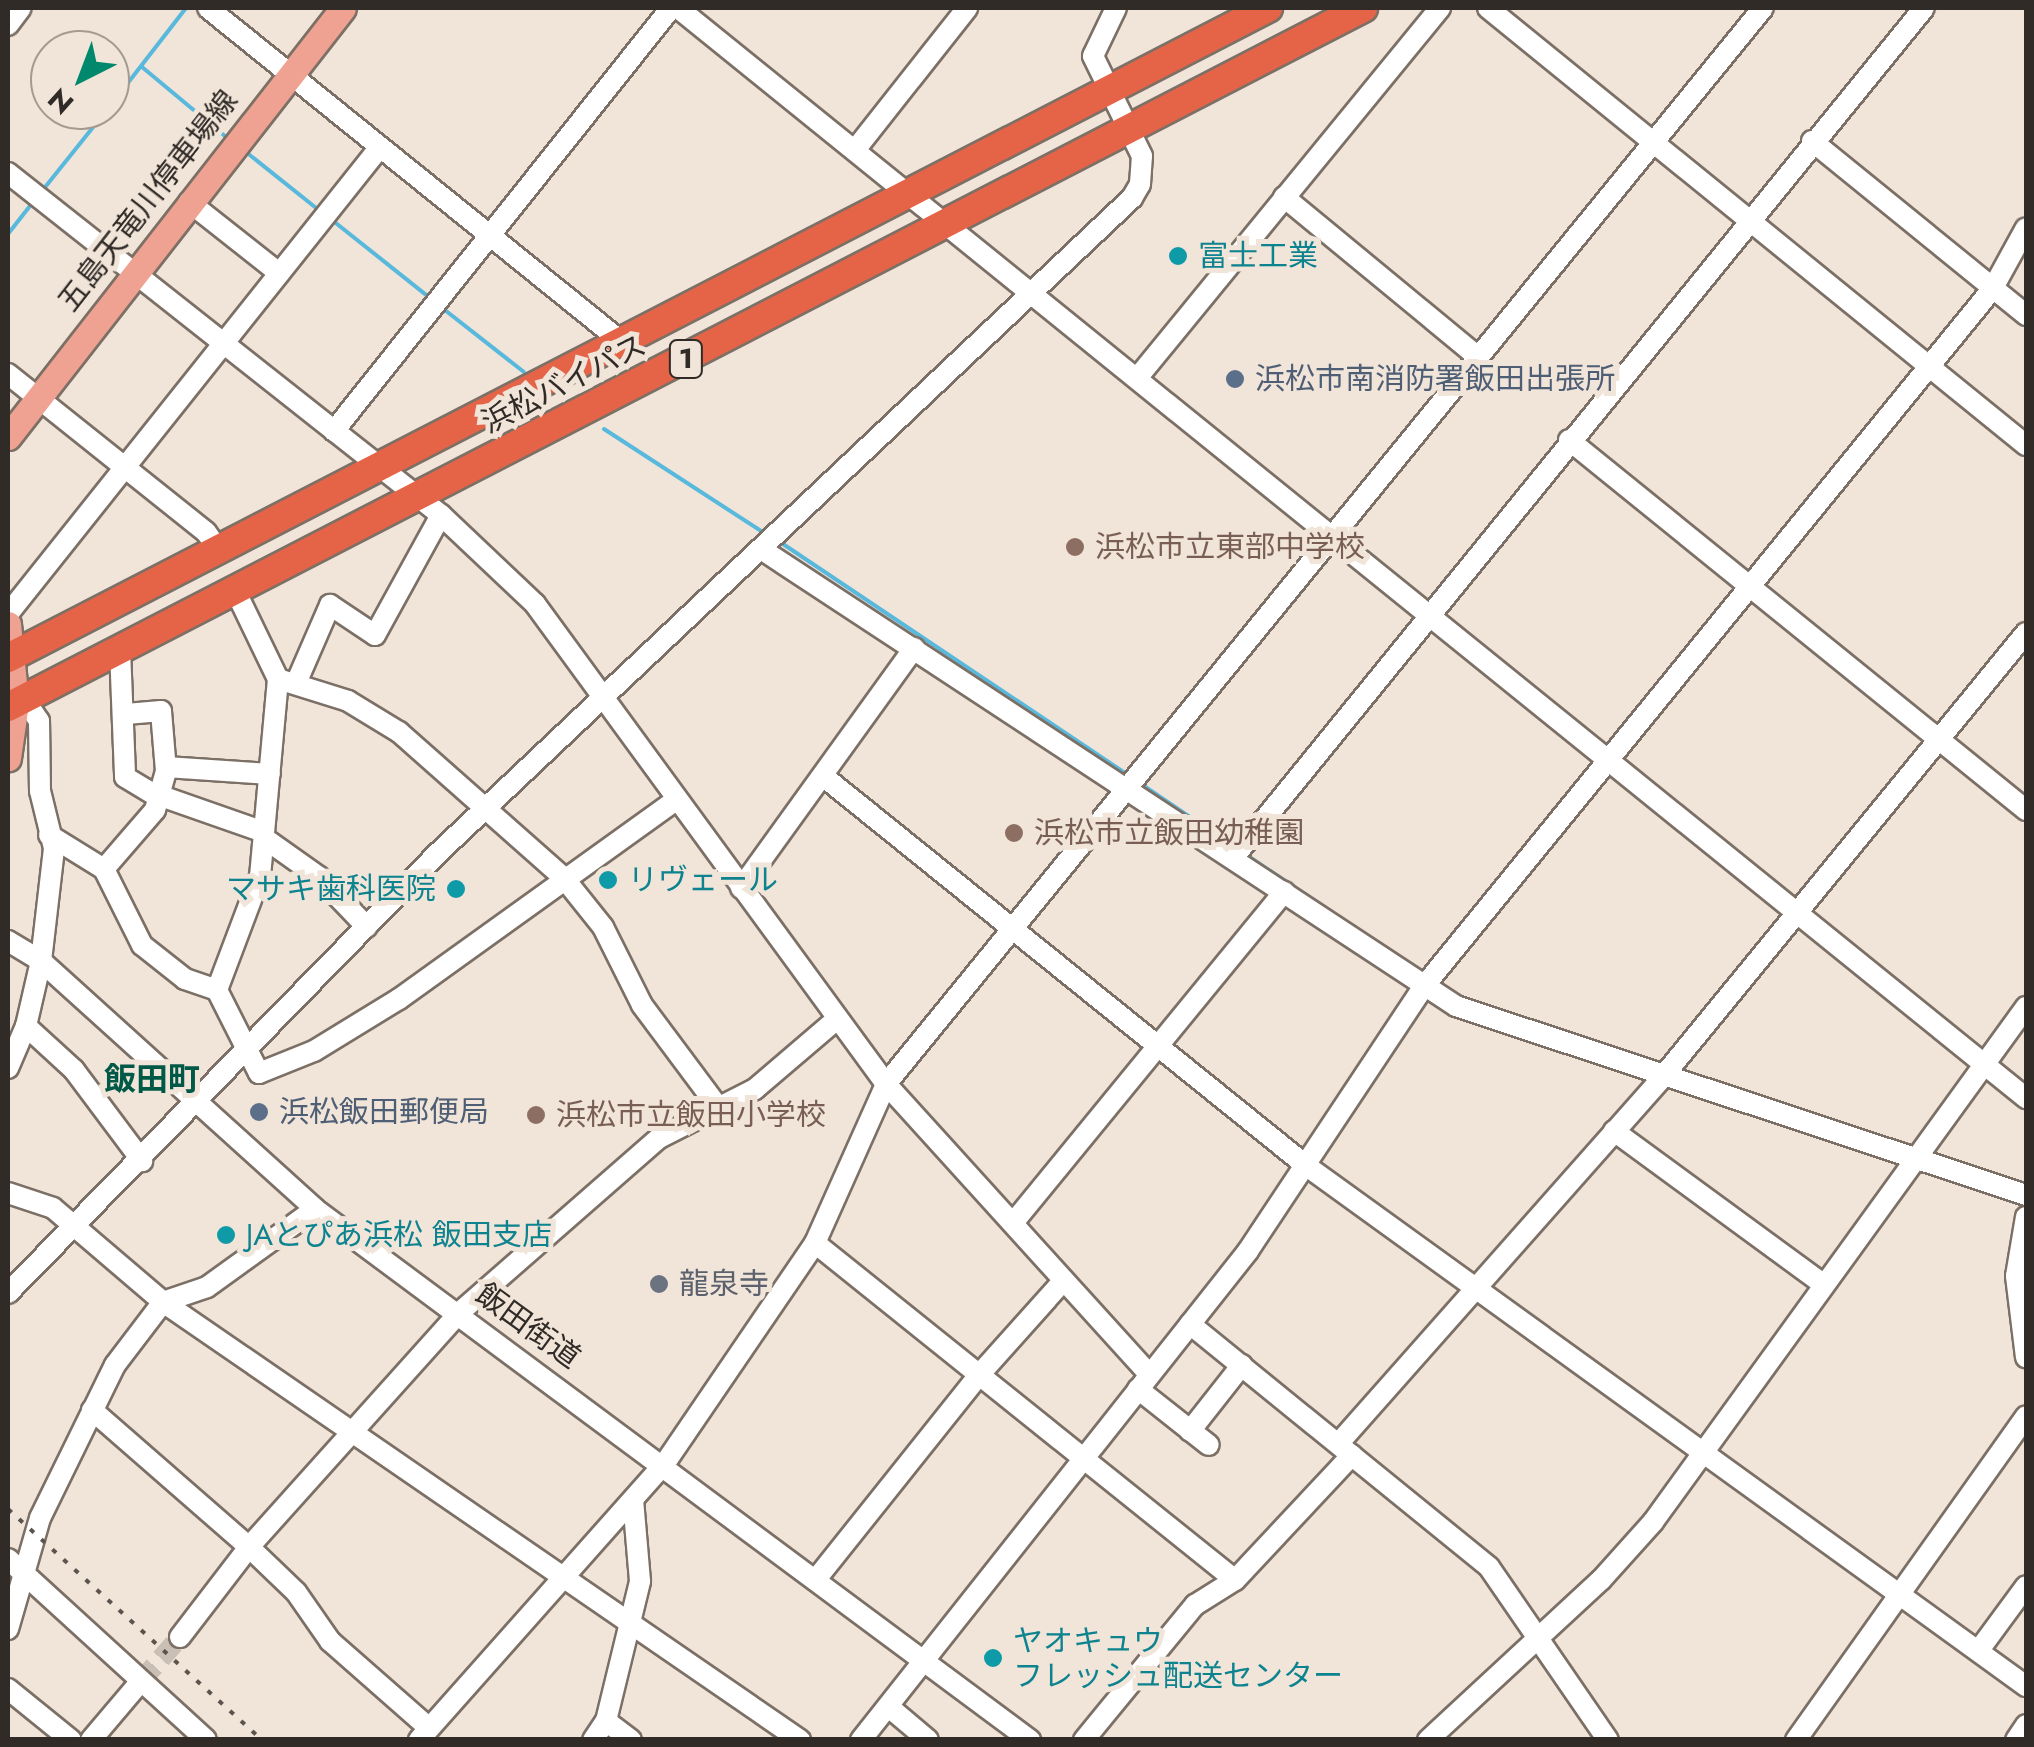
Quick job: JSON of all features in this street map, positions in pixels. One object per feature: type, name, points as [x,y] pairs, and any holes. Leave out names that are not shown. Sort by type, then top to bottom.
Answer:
[{"type":"highway","name":"浜松バイパス","points":[[9,657],[1268,8]]},
{"type":"highway","name":"浜松バイパス","points":[[16,703],[950,224],[1129,124],[1363,8]]},
{"type":"main road","name":"五島天竜川停車場線","points":[[8,438],[35,396],[344,8]]},
{"type":"main road","points":[[8,624],[16,703],[8,758]]},
{"type":"street","points":[[8,25],[21,8]]},
{"type":"street","points":[[208,8],[622,342]]},
{"type":"street","points":[[334,431],[674,8],[1035,292],[2026,1098]]},
{"type":"street","points":[[855,150],[966,8]]},
{"type":"street","points":[[8,1293],[78,1228],[486,808],[1035,292],[1140,184],[1142,156],[1093,56],[1096,39],[1116,8]]},
{"type":"street","points":[[1138,377],[1440,8]]},
{"type":"street","points":[[1488,8],[2026,445]]},
{"type":"street","points":[[92,1410],[296,1592],[330,1641],[424,1734],[665,1463],[815,1243],[886,1084],[1763,8]]},
{"type":"street","points":[[1233,858],[1747,220],[1924,8]]},
{"type":"street","points":[[1812,141],[2026,315]]},
{"type":"street","points":[[8,614],[380,146]]},
{"type":"street","points":[[8,173],[441,516],[534,604],[886,1084],[1064,1280],[1144,1381],[1209,1445]]},
{"type":"street","points":[[1284,197],[1479,358]]},
{"type":"street","points":[[189,202],[280,273]]},
{"type":"street","points":[[861,1740],[1190,1324],[1308,1167],[1425,985],[1993,288],[2026,228]]},
{"type":"street","points":[[8,374],[206,532],[218,549]]},
{"type":"street","points":[[1569,440],[2026,810]]},
{"type":"street","points":[[217,990],[260,876],[270,774],[288,680],[330,605],[375,636],[441,516]]},
{"type":"street","points":[[761,548],[1456,1006],[2026,1195]]},
{"type":"street","points":[[235,590],[288,680],[399,732],[563,878],[604,927],[642,1005],[718,1107]]},
{"type":"street","points":[[1084,1740],[1195,1605],[1234,1580],[1346,1449],[1476,1286],[1665,1074],[2026,634]]},
{"type":"street","points":[[742,888],[914,648]]},
{"type":"street","points":[[120,650],[126,777],[160,797],[264,835],[319,877],[366,928]]},
{"type":"street","points":[[8,1068],[26,1026],[40,961],[54,848],[39,721],[16,703]]},
{"type":"street","points":[[104,869],[160,797],[166,767],[161,711],[126,714]]},
{"type":"street","points":[[166,767],[270,774]]},
{"type":"street","points":[[823,776],[1308,1167],[2026,1686]]},
{"type":"street","points":[[50,835],[104,869],[142,945],[185,979],[217,990],[259,1073],[314,1051],[398,999],[676,799]]},
{"type":"street","points":[[1013,1223],[1284,892]]},
{"type":"street","name":"飯田街道","points":[[8,941],[40,961],[315,1209],[665,1463],[1030,1740]]},
{"type":"street","points":[[1428,1740],[1623,1558],[2026,1007]]},
{"type":"street","points":[[180,1637],[249,1547],[459,1312],[660,1138],[755,1089],[837,1020]]},
{"type":"street","points":[[26,1026],[74,1070],[142,1161]]},
{"type":"street","points":[[1614,1131],[1823,1284]]},
{"type":"street","points":[[8,1192],[52,1208],[163,1302],[800,1740]]},
{"type":"street","points":[[8,1629],[15,1565],[115,1364],[163,1302],[207,1286],[315,1209]]},
{"type":"street","points":[[2026,1216],[2016,1276],[2026,1357]]},
{"type":"street","points":[[815,1243],[978,1375],[1086,1455],[1234,1580]]},
{"type":"street","points":[[817,1578],[978,1375],[1064,1280]]},
{"type":"street","points":[[1190,1324],[1489,1566],[1608,1740]]},
{"type":"street","points":[[1190,1430],[1242,1365]]},
{"type":"street","points":[[1796,1740],[2026,1416]]},
{"type":"street","points":[[593,1740],[606,1721],[641,1566],[632,1500]]},
{"type":"street","points":[[15,1565],[206,1740]]},
{"type":"street","points":[[1979,1650],[2026,1586]]},
{"type":"street","points":[[91,1740],[141,1681]]},
{"type":"street","points":[[8,1689],[70,1740]]},
{"type":"street","points":[[888,1707],[928,1740]]},
{"type":"street","points":[[606,1721],[632,1740]]},
{"type":"street","points":[[2016,1740],[2026,1725]]},
{"type":"waterway","points":[[130,80],[186,8]]},
{"type":"waterway","points":[[142,67],[226,137]]},
{"type":"waterway","points":[[42,191],[91,130]]},
{"type":"waterway","points":[[246,152],[320,211]]},
{"type":"waterway","points":[[8,234],[33,202]]},
{"type":"waterway","points":[[332,220],[430,298]]},
{"type":"waterway","points":[[441,307],[524,372]]},
{"type":"waterway","points":[[604,429],[767,535]]},
{"type":"waterway","points":[[780,542],[1129,776]]},
{"type":"waterway","points":[[1141,784],[1233,846]]},
{"type":"waterway","points":[[1245,854],[1366,935]]},
{"type":"tunnel","points":[[141,1681],[180,1637]]},
{"type":"railway","points":[[8,1509],[262,1740]]},
{"type":"place","name":"富士工業","points":[[1178,256]]},
{"type":"place","name":"浜松市南消防署飯田出張所","points":[[1235,379]]},
{"type":"place","name":"浜松市立東部中学校","points":[[1075,547]]},
{"type":"place","name":"浜松市立飯田幼稚園","points":[[1014,833]]},
{"type":"place","name":"リヴェール","points":[[608,880]]},
{"type":"place","name":"マサキ歯科医院","points":[[456,889]]},
{"type":"place","name":"浜松飯田郵便局","points":[[259,1112]]},
{"type":"place","name":"浜松市立飯田小学校","points":[[536,1115]]},
{"type":"place","name":"JAとぴあ浜松 飯田支店","points":[[226,1235]]},
{"type":"place","name":"龍泉寺","points":[[659,1284]]},
{"type":"place","name":"ヤオキュウ フレッシュ配送センター","points":[[993,1658]]},
{"type":"district","name":"飯田町","points":[[152,1079]]}]
